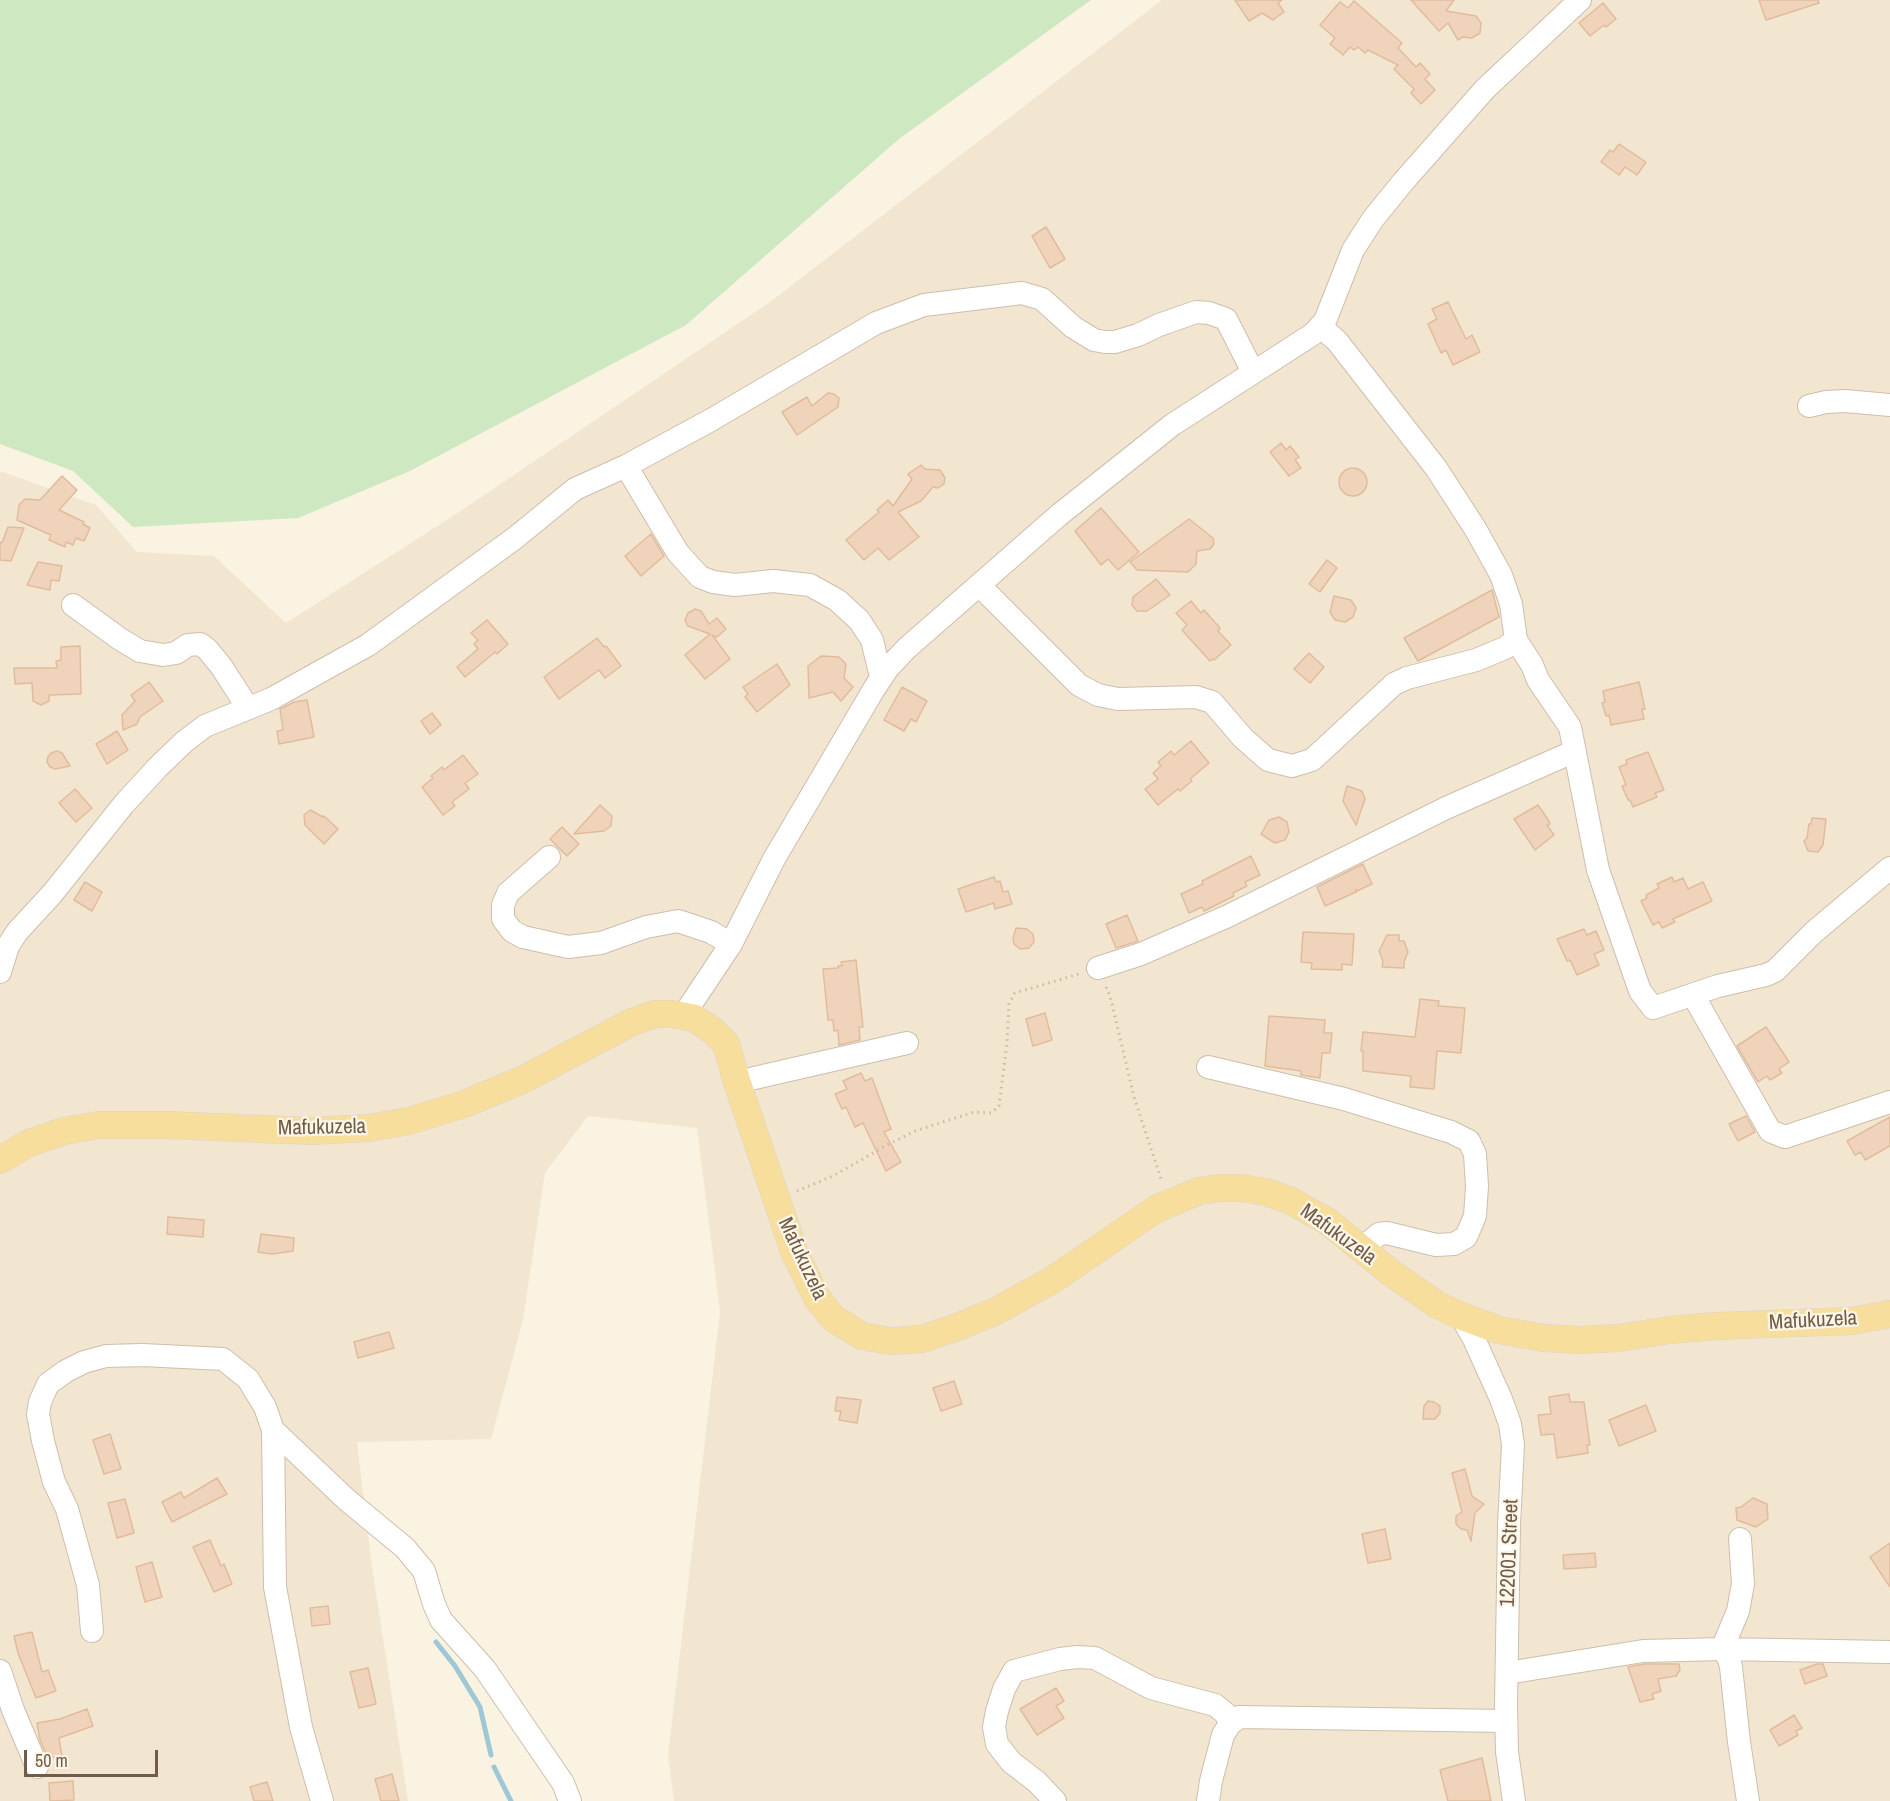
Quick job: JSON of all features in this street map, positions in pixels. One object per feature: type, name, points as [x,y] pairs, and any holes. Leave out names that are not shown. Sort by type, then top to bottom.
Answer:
[{"type":"main road","name":"Mafukuzela","points":[[0,1160],[29,1143],[64,1131],[99,1125],[167,1125],[311,1131],[368,1128],[409,1121],[467,1103],[524,1079],[632,1022],[655,1014],[683,1016],[694,1018],[712,1030],[726,1044],[795,1254],[817,1298],[827,1311],[844,1327],[862,1336],[891,1341],[922,1339],[960,1326],[996,1311],[1054,1279],[1156,1209],[1199,1191],[1219,1188],[1241,1188],[1266,1192],[1289,1200],[1327,1221],[1390,1272],[1436,1304],[1498,1330],[1544,1338],[1580,1340],[1716,1326],[1851,1321],[1890,1314]]},
{"type":"street","points":[[683,1016],[731,944],[774,859],[881,677],[907,648],[1059,515],[1172,425],[1313,334],[1328,313],[1353,250],[1373,219],[1485,89],[1580,0]]},
{"type":"street","points":[[0,972],[6,952],[17,932],[52,894],[124,804],[158,767],[205,726],[271,699],[368,645],[515,538],[575,489],[626,466],[711,420],[876,323],[924,305],[1022,293],[1042,299],[1073,327],[1094,340],[1115,342],[1196,312],[1209,313],[1226,319],[1253,372]]},
{"type":"street","points":[[1320,326],[1337,341],[1436,468],[1476,530],[1501,575],[1510,604],[1516,640],[1532,665],[1538,680],[1570,727],[1598,870],[1640,991],[1653,1008],[1775,971],[1814,932],[1890,868]]},
{"type":"street","points":[[1809,406],[1845,401],[1890,405]]},
{"type":"street","points":[[626,466],[678,553],[700,576],[713,582],[735,585],[773,581],[810,585],[837,600],[859,620],[872,640],[881,677]]},
{"type":"street","points":[[979,585],[1079,685],[1098,696],[1118,699],[1196,697],[1212,702],[1243,738],[1268,760],[1292,766],[1312,760],[1394,684],[1407,678],[1476,660],[1505,648],[1516,640]]},
{"type":"street","points":[[73,605],[140,651],[163,655],[176,652],[188,645],[200,644],[221,666],[248,708]]},
{"type":"street","points":[[1098,968],[1141,954],[1228,916],[1446,808],[1575,751]]},
{"type":"street","points":[[549,856],[508,893],[503,905],[503,919],[512,932],[523,937],[568,947],[601,944],[646,927],[678,921],[711,932],[731,944]]},
{"type":"street","points":[[1693,995],[1770,1131],[1785,1137],[1890,1102]]},
{"type":"street","points":[[737,1083],[907,1043]]},
{"type":"street","points":[[1208,1066],[1344,1099],[1451,1132],[1469,1141],[1475,1154],[1477,1186],[1475,1216],[1466,1237],[1454,1244],[1436,1245],[1387,1233],[1379,1234],[1361,1249]]},
{"type":"street","name":"122001 Street","points":[[1461,1316],[1501,1399],[1510,1424],[1513,1445],[1509,1525],[1506,1721],[1507,1752],[1514,1801]]},
{"type":"street","points":[[92,1631],[88,1585],[78,1543],[67,1509],[54,1482],[40,1427],[38,1414],[40,1402],[48,1384],[84,1362],[106,1356],[143,1355],[223,1359],[248,1379],[265,1407],[273,1430],[275,1587],[301,1727],[322,1801]]},
{"type":"street","points":[[273,1430],[347,1500],[405,1548],[424,1571],[441,1620],[485,1669],[563,1783],[570,1801]]},
{"type":"street","points":[[1722,1649],[1738,1611],[1743,1584],[1740,1539]]},
{"type":"street","points":[[1507,1673],[1642,1651],[1722,1649],[1890,1652]]},
{"type":"street","points":[[1722,1649],[1731,1667],[1748,1801]]},
{"type":"street","points":[[1055,1801],[1037,1782],[1011,1762],[997,1744],[994,1727],[997,1711],[1004,1689],[1014,1671],[1060,1659],[1095,1658],[1151,1688],[1215,1705],[1226,1714],[1230,1724]]},
{"type":"street","points":[[0,1671],[13,1710],[37,1767]]},
{"type":"street","points":[[1208,1801],[1223,1735],[1230,1724],[1239,1717],[1506,1721]]},
{"type":"path","points":[[776,1201],[834,1176],[915,1131],[974,1112],[991,1113],[999,1106],[1007,1043],[1009,1004],[1015,993],[1098,968],[1110,996],[1134,1096],[1168,1204]]},
{"type":"shaded area","points":[[1162,0],[1890,0],[1890,1801],[674,1801],[668,1755],[720,1312],[697,1128],[588,1116],[545,1173],[523,1320],[491,1439],[357,1442],[372,1567],[408,1801],[0,1801],[0,471],[96,505],[137,552],[214,556],[286,623],[456,514],[770,302]]},
{"type":"green space","points":[[0,0],[1091,0],[899,139],[686,325],[410,471],[298,518],[133,527],[73,471],[0,444]]},
{"type":"building","points":[[1235,0],[1282,0],[1278,3],[1284,12],[1273,20],[1262,13],[1249,21]]},
{"type":"building","points":[[1411,0],[1454,0],[1446,11],[1476,16],[1481,23],[1480,33],[1472,38],[1463,37],[1458,40],[1448,23],[1439,31]]},
{"type":"building","points":[[1759,0],[1818,0],[1819,3],[1766,20]]},
{"type":"building","points":[[1354,1],[1402,43],[1398,48],[1416,67],[1420,63],[1430,74],[1425,79],[1435,90],[1421,104],[1411,93],[1414,89],[1394,69],[1398,65],[1368,50],[1365,53],[1358,47],[1354,50],[1350,47],[1343,55],[1330,44],[1335,38],[1320,25],[1340,2],[1348,8]]},
{"type":"building","points":[[1603,3],[1616,19],[1590,36],[1579,23]]},
{"type":"building","points":[[1619,144],[1646,162],[1637,175],[1625,167],[1619,175],[1601,162],[1610,150],[1613,152]]},
{"type":"building","points":[[1046,227],[1065,259],[1050,268],[1032,236]]},
{"type":"building","points":[[1448,302],[1466,339],[1472,335],[1480,352],[1453,365],[1446,350],[1441,353],[1428,324],[1437,319],[1432,309]]},
{"type":"building","points":[[828,393],[839,398],[838,407],[797,435],[782,412],[807,397],[812,406]]},
{"type":"building","points":[[1281,443],[1286,450],[1290,446],[1299,457],[1295,460],[1301,468],[1289,476],[1270,452]]},
{"type":"building","points":[[921,465],[925,469],[940,470],[945,478],[944,484],[938,488],[933,487],[921,501],[898,512],[919,537],[889,560],[878,548],[864,560],[846,540],[879,512],[877,510],[888,500],[893,506],[912,479],[908,474]]},
{"type":"building","points":[[1353,468],[1363,472],[1367,482],[1363,492],[1353,496],[1343,492],[1339,482],[1343,472]]},
{"type":"building","points":[[62,476],[77,490],[59,510],[84,522],[83,524],[90,528],[84,541],[76,538],[73,545],[66,542],[65,547],[49,540],[51,535],[17,520],[19,505],[25,499],[40,500]]},
{"type":"building","points":[[1101,508],[1139,552],[1118,570],[1108,559],[1101,565],[1075,531]]},
{"type":"building","points":[[1189,519],[1213,538],[1214,544],[1210,549],[1197,551],[1196,564],[1188,572],[1137,570],[1130,562]]},
{"type":"building","points":[[8,527],[24,528],[11,561],[0,560],[0,542],[2,543]]},
{"type":"building","points":[[651,534],[664,556],[641,576],[625,556]]},
{"type":"building","points":[[1327,560],[1337,568],[1320,592],[1309,584]]},
{"type":"building","points":[[38,562],[62,566],[59,581],[51,580],[50,590],[27,585]]},
{"type":"building","points":[[1156,579],[1170,595],[1147,611],[1137,611],[1132,605],[1133,597]]},
{"type":"building","points":[[1492,590],[1499,617],[1418,661],[1404,638]]},
{"type":"building","points":[[1334,596],[1351,600],[1356,608],[1353,617],[1345,622],[1335,620],[1330,612]]},
{"type":"building","points":[[1191,601],[1201,613],[1204,610],[1231,645],[1214,660],[1210,661],[1182,630],[1187,625],[1176,613]]},
{"type":"building","points":[[695,609],[701,611],[709,624],[717,618],[726,629],[717,637],[712,635],[730,659],[705,679],[685,655],[710,634],[688,626],[685,620],[688,613]]},
{"type":"building","points":[[487,620],[508,644],[465,677],[457,667],[478,649],[474,644],[478,640],[471,633]]},
{"type":"building","points":[[597,638],[621,666],[605,678],[599,670],[559,699],[544,677]]},
{"type":"building","points":[[80,646],[81,694],[49,695],[49,701],[41,705],[33,701],[32,683],[15,684],[14,668],[57,668],[56,661],[61,660],[61,647]]},
{"type":"building","points":[[1309,653],[1324,667],[1310,683],[1294,669]]},
{"type":"building","points":[[821,656],[839,657],[846,664],[844,678],[853,687],[841,701],[833,692],[809,698],[808,666]]},
{"type":"building","points":[[777,664],[790,685],[757,712],[745,697],[748,694],[743,687]]},
{"type":"building","points":[[149,682],[163,701],[140,717],[137,724],[123,730],[122,715],[135,701],[131,695]]},
{"type":"building","points":[[1639,682],[1645,709],[1642,709],[1644,719],[1611,725],[1609,715],[1606,716],[1602,703],[1605,702],[1603,691]]},
{"type":"building","points":[[902,687],[927,701],[916,722],[911,719],[904,731],[884,720]]},
{"type":"building","points":[[307,700],[314,737],[279,744],[277,731],[283,730],[280,709],[294,702]]},
{"type":"building","points":[[432,713],[441,725],[430,734],[421,721]]},
{"type":"building","points":[[117,731],[128,750],[107,764],[96,744]]},
{"type":"building","points":[[1191,741],[1209,763],[1180,791],[1178,789],[1158,805],[1145,789],[1158,779],[1153,773],[1161,766],[1158,762],[1171,751],[1174,755]]},
{"type":"building","points":[[57,751],[62,753],[70,766],[55,769],[50,767],[47,762],[48,757]]},
{"type":"building","points":[[1648,752],[1664,790],[1655,793],[1657,797],[1633,807],[1622,786],[1626,785],[1619,767],[1627,764],[1626,760]]},
{"type":"building","points":[[463,755],[478,774],[465,783],[469,789],[452,802],[455,806],[443,815],[422,787],[442,767],[444,770]]},
{"type":"building","points":[[1347,786],[1362,791],[1365,799],[1356,825],[1343,801]]},
{"type":"building","points":[[75,789],[92,808],[76,822],[59,803]]},
{"type":"building","points":[[600,805],[612,816],[611,826],[604,831],[574,834]]},
{"type":"building","points":[[1538,805],[1549,821],[1550,824],[1547,825],[1554,835],[1535,850],[1514,819]]},
{"type":"building","points":[[310,810],[324,816],[338,829],[324,844],[305,825],[304,815]]},
{"type":"building","points":[[1279,817],[1287,822],[1289,832],[1285,840],[1275,843],[1261,834],[1269,820]]},
{"type":"building","points":[[1812,818],[1826,819],[1823,845],[1818,852],[1808,851],[1804,841],[1807,838]]},
{"type":"building","points":[[562,827],[579,844],[567,856],[550,839]]},
{"type":"building","points":[[1251,856],[1260,875],[1245,882],[1247,886],[1233,893],[1234,896],[1204,911],[1202,907],[1189,913],[1181,894]]},
{"type":"building","points":[[1363,864],[1372,884],[1357,891],[1356,889],[1356,892],[1325,906],[1317,887]]},
{"type":"building","points":[[994,877],[996,882],[1000,881],[1003,892],[1008,891],[1012,904],[995,909],[994,903],[966,912],[958,889]]},
{"type":"building","points":[[1672,877],[1674,882],[1683,878],[1688,889],[1703,882],[1712,901],[1673,919],[1675,922],[1662,928],[1659,922],[1653,925],[1641,901],[1647,898],[1646,895],[1659,888],[1657,884]]},
{"type":"building","points":[[85,882],[102,892],[92,911],[74,900]]},
{"type":"building","points":[[1127,915],[1138,941],[1116,948],[1106,924]]},
{"type":"building","points":[[1016,928],[1027,929],[1033,934],[1034,942],[1029,948],[1020,949],[1014,944]]},
{"type":"building","points":[[1584,929],[1587,935],[1596,931],[1604,950],[1594,954],[1599,965],[1577,975],[1570,960],[1567,961],[1557,939]]},
{"type":"building","points":[[1303,932],[1354,934],[1352,965],[1342,964],[1342,970],[1311,969],[1312,963],[1301,962]]},
{"type":"building","points":[[1387,935],[1399,935],[1399,941],[1404,941],[1408,952],[1404,968],[1382,967],[1383,961],[1379,951]]},
{"type":"building","points":[[856,960],[863,1027],[859,1027],[860,1040],[839,1045],[838,1030],[834,1031],[833,1020],[828,1020],[823,969],[838,968],[842,966],[841,962]]},
{"type":"building","points":[[1420,999],[1439,1001],[1438,1006],[1465,1008],[1461,1053],[1437,1051],[1434,1089],[1410,1087],[1411,1076],[1363,1071],[1363,1051],[1361,1051],[1363,1032],[1415,1037]]},
{"type":"building","points":[[1045,1013],[1052,1040],[1033,1046],[1026,1019]]},
{"type":"building","points":[[1269,1016],[1325,1020],[1324,1033],[1332,1033],[1330,1053],[1322,1053],[1320,1078],[1301,1075],[1301,1071],[1265,1066]]},
{"type":"building","points":[[1766,1027],[1789,1062],[1779,1069],[1782,1073],[1770,1080],[1767,1076],[1758,1082],[1737,1046]]},
{"type":"building","points":[[861,1073],[865,1081],[872,1078],[891,1129],[884,1132],[901,1162],[886,1171],[863,1123],[855,1127],[846,1107],[842,1109],[835,1094],[847,1089],[843,1081]]},
{"type":"building","points":[[1746,1116],[1755,1132],[1738,1141],[1729,1124]]},
{"type":"building","points":[[1890,1117],[1890,1146],[1865,1160],[1861,1152],[1855,1155],[1847,1141]]},
{"type":"building","points":[[168,1217],[204,1220],[203,1237],[167,1234]]},
{"type":"building","points":[[261,1234],[294,1238],[293,1251],[272,1254],[258,1252]]},
{"type":"building","points":[[389,1332],[394,1348],[358,1358],[354,1342]]},
{"type":"building","points":[[954,1381],[962,1404],[941,1411],[933,1388]]},
{"type":"building","points":[[1569,1394],[1570,1402],[1584,1402],[1590,1445],[1587,1445],[1588,1453],[1557,1458],[1554,1434],[1541,1435],[1538,1415],[1551,1414],[1549,1397]]},
{"type":"building","points":[[837,1397],[861,1400],[857,1423],[839,1420],[841,1411],[835,1411]]},
{"type":"building","points":[[1428,1401],[1440,1406],[1440,1413],[1435,1419],[1423,1419],[1424,1406]]},
{"type":"building","points":[[1646,1405],[1656,1431],[1619,1446],[1609,1420]]},
{"type":"building","points":[[110,1434],[121,1469],[104,1474],[93,1440]]},
{"type":"building","points":[[1465,1469],[1472,1496],[1484,1504],[1475,1513],[1471,1541],[1467,1530],[1461,1529],[1456,1524],[1456,1516],[1462,1512],[1452,1473]]},
{"type":"building","points":[[217,1478],[227,1494],[172,1522],[162,1502],[181,1492],[184,1498]]},
{"type":"building","points":[[1753,1498],[1767,1504],[1768,1519],[1756,1527],[1737,1520],[1736,1508]]},
{"type":"building","points":[[125,1499],[134,1533],[117,1538],[108,1503]]},
{"type":"building","points":[[1385,1529],[1391,1559],[1368,1563],[1362,1534]]},
{"type":"building","points":[[210,1540],[232,1584],[214,1592],[193,1547]]},
{"type":"building","points":[[1890,1543],[1890,1587],[1870,1557]]},
{"type":"building","points":[[1595,1553],[1596,1567],[1564,1569],[1563,1555]]},
{"type":"building","points":[[152,1562],[162,1597],[145,1602],[136,1567]]},
{"type":"building","points":[[328,1606],[330,1624],[312,1626],[310,1608]]},
{"type":"building","points":[[32,1632],[42,1672],[48,1670],[56,1691],[36,1698],[18,1653],[14,1636]]},
{"type":"building","points":[[1644,1664],[1679,1664],[1680,1670],[1676,1676],[1658,1679],[1661,1691],[1652,1694],[1654,1699],[1640,1702],[1628,1667]]},
{"type":"building","points":[[1823,1664],[1827,1676],[1805,1684],[1800,1670]]},
{"type":"building","points":[[368,1668],[376,1704],[359,1708],[350,1672]]},
{"type":"building","points":[[1056,1688],[1064,1701],[1056,1706],[1064,1718],[1037,1735],[1020,1709]]},
{"type":"building","points":[[87,1709],[93,1726],[59,1738],[62,1756],[48,1758],[40,1740],[37,1723],[60,1719]]},
{"type":"building","points":[[1794,1715],[1802,1728],[1796,1731],[1798,1735],[1779,1746],[1770,1730]]},
{"type":"building","points":[[1482,1758],[1491,1801],[1448,1801],[1440,1770]]},
{"type":"building","points":[[392,1774],[399,1801],[381,1801],[375,1779]]},
{"type":"building","points":[[73,1781],[74,1800],[50,1801],[49,1783]]},
{"type":"building","points":[[267,1782],[273,1801],[254,1801],[250,1787]]},
{"type":"waterway","points":[[436,1642],[455,1666],[480,1707],[491,1755]]},
{"type":"waterway","points":[[494,1767],[511,1801]]}]
